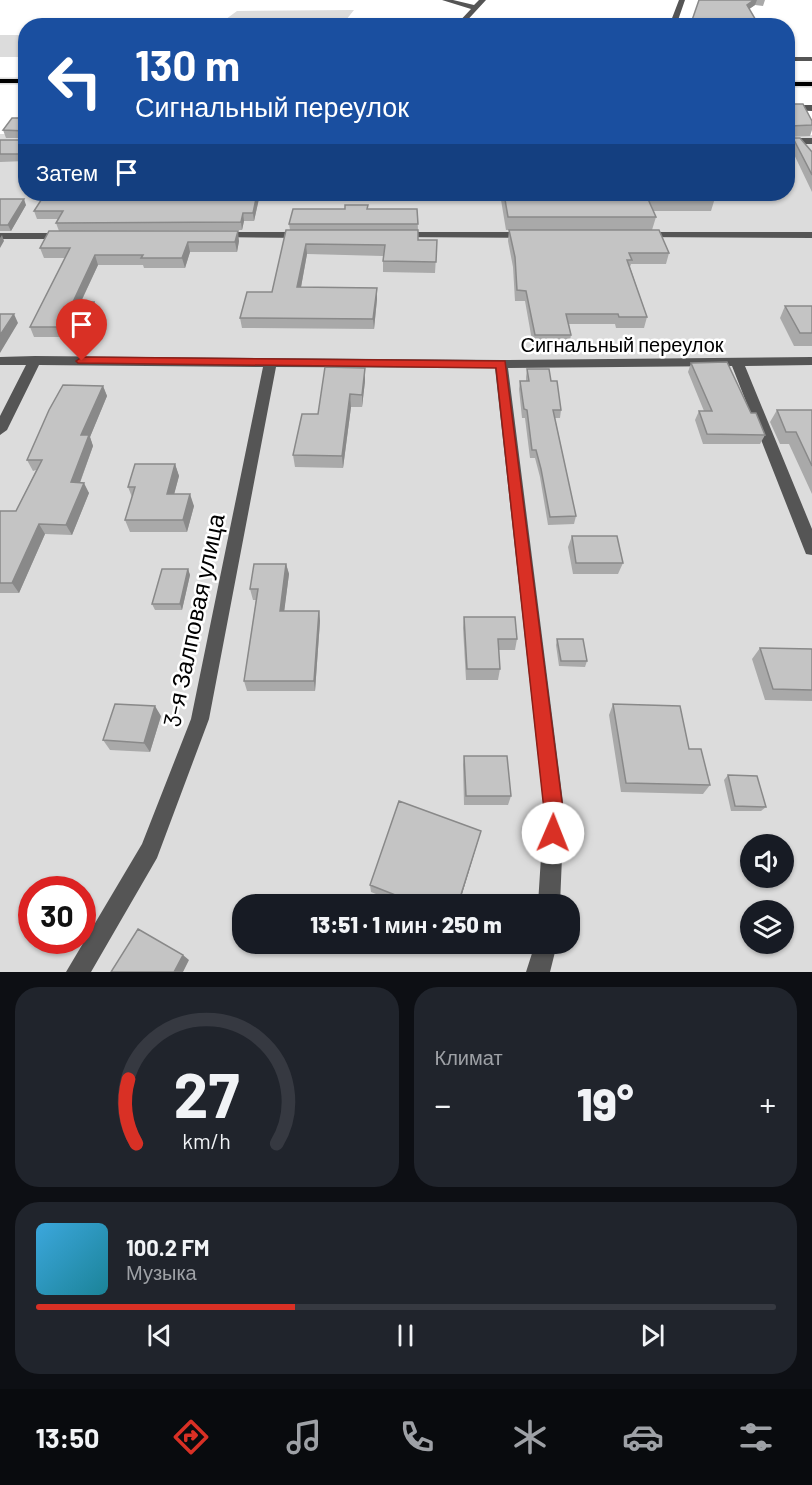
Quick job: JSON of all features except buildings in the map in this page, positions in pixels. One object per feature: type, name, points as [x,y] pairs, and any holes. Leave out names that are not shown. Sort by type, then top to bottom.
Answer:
[{"type":"main road","points":[[0,81],[18,81]]},
{"type":"main road","points":[[795,84],[812,84]]},
{"type":"street","points":[[446,0],[476,8]]},
{"type":"street","points":[[466,18],[483,0]]},
{"type":"street","points":[[675,18],[682,0]]},
{"type":"street","points":[[795,59],[812,59]]},
{"type":"street","points":[[795,108],[812,108]]},
{"type":"street","points":[[203,236],[322,235]]},
{"type":"street","points":[[382,235],[537,235]]},
{"type":"street","points":[[633,235],[812,235]]},
{"type":"street","points":[[0,236],[72,236]]},
{"type":"street","points":[[0,430],[35,360]]},
{"type":"street","name":"Сигнальный переулок","points":[[0,361],[501,364],[812,361]]},
{"type":"street","name":"3-я Залповая улица","points":[[78,972],[150,851],[200,719],[271,361]]},
{"type":"street","points":[[737,362],[812,549]]},
{"type":"street","points":[[501,364],[554,810],[550,894]]},
{"type":"street","points":[[538,972],[543,954]]},
{"type":"shaded area","points":[[354,10],[348,18],[228,18],[237,11]]},
{"type":"shaded area","points":[[0,35],[18,35],[18,57],[0,57]]},
{"type":"shaded area","points":[[0,134],[18,134],[18,201],[795,201],[795,135],[812,135],[812,972],[0,972]]},
{"type":"route","points":[[82,361],[501,364],[554,810],[553,833]]}]
